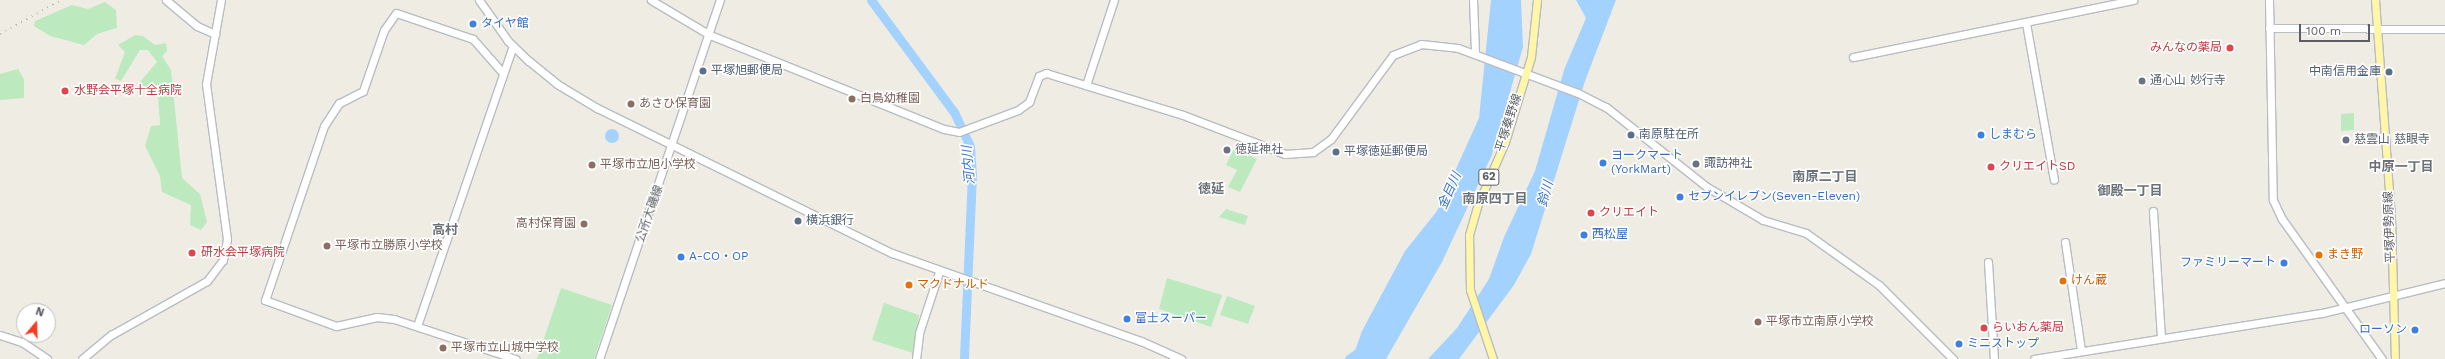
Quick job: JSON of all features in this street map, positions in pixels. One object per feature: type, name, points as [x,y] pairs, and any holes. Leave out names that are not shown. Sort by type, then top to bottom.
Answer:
[{"type":"main road","name":"平塚秦野線","points":[[1493,359],[1484,336],[1469,283],[1467,256],[1472,223],[1504,142],[1526,72],[1537,0]]},
{"type":"main road","name":"平塚伊勢原線","points":[[2375,0],[2390,215],[2395,359]]},
{"type":"street","points":[[166,0],[197,26],[215,34]]},
{"type":"street","points":[[82,359],[111,335],[207,281],[223,260],[226,239],[206,84],[221,0]]},
{"type":"street","points":[[479,0],[513,46],[576,97],[892,253],[939,272],[1113,331],[1181,359]]},
{"type":"street","points":[[651,0],[710,35],[944,129],[961,131],[1025,106],[1042,74],[1086,85],[1183,115],[1279,152],[1306,154],[1331,139],[1393,55],[1411,46],[1432,43],[1476,54],[1588,97],[1623,118],[1707,187],[1763,220],[1806,234],[1879,285],[1953,359]]},
{"type":"street","name":"公所大磯線","points":[[599,359],[710,35],[720,0]]},
{"type":"street","points":[[1086,85],[1114,0]]},
{"type":"street","points":[[1472,0],[1476,54]]},
{"type":"street","points":[[1853,57],[2133,0]]},
{"type":"street","points":[[2269,0],[2273,200],[2282,219],[2382,359]]},
{"type":"street","points":[[502,72],[473,39],[396,13],[384,30],[363,91],[340,104],[324,126],[265,297],[331,326],[385,317],[516,359]]},
{"type":"street","points":[[2026,23],[2054,180]]},
{"type":"street","points":[[2269,28],[2445,29]]},
{"type":"street","points":[[417,326],[502,72],[513,46]]},
{"type":"street","points":[[2153,211],[2161,338]]},
{"type":"street","points":[[2065,242],[2081,351]]},
{"type":"street","points":[[1988,262],[1994,359]]},
{"type":"street","points":[[916,359],[919,333],[939,272]]},
{"type":"street","points":[[2034,359],[2345,307],[2392,294],[2445,283]]},
{"type":"street","points":[[0,335],[22,342],[47,359]]},
{"type":"green space","points":[[105,2],[116,10],[117,28],[97,34],[84,45],[50,36],[34,26],[35,21],[72,5],[88,9]]},
{"type":"green space","points":[[135,35],[143,36],[155,45],[166,43],[167,51],[162,56],[171,70],[182,178],[200,194],[207,222],[201,230],[190,225],[191,205],[162,192],[160,176],[145,146],[151,126],[160,125],[158,95],[139,83],[157,62],[148,50],[140,50],[121,81],[115,79],[125,52],[118,45]]},
{"type":"green space","points":[[18,69],[24,79],[24,98],[0,100],[0,74]]},
{"type":"green space","points":[[2354,113],[2354,130],[2341,131],[2341,114]]},
{"type":"green space","points":[[1238,140],[1247,143],[1243,152],[1257,159],[1240,192],[1228,187],[1237,170],[1226,165]]},
{"type":"green space","points":[[1226,209],[1248,216],[1245,225],[1219,217]]},
{"type":"green space","points":[[1167,278],[1222,295],[1211,327],[1159,309]]},
{"type":"green space","points":[[561,288],[612,305],[594,359],[537,359]]},
{"type":"green space","points":[[1227,296],[1255,306],[1248,324],[1220,315]]},
{"type":"green space","points":[[884,303],[919,315],[913,353],[872,340]]},
{"type":"water","points":[[1491,0],[1521,0],[1523,47],[1492,155],[1442,262],[1386,359],[1352,359],[1362,331],[1405,251],[1437,211],[1479,118]]},
{"type":"water","name":"鈴川","points":[[1576,0],[1616,0],[1585,81],[1531,254],[1514,285],[1459,359],[1428,359],[1457,328],[1489,279],[1504,237],[1535,171],[1564,70],[1586,18]]},
{"type":"water","points":[[609,129],[615,129],[619,133],[619,139],[615,143],[609,143],[605,139],[605,133]]},
{"type":"waterway","name":"河内川","points":[[871,0],[954,112],[970,147],[972,174],[964,359]]},
{"type":"waterway","name":"金目川","points":[[1349,359],[1364,348]]},
{"type":"railway","points":[[0,34],[61,0]]},
{"type":"place","name":"タイヤ館","points":[[473,24]]},
{"type":"place","name":"みんなの薬局","points":[[2230,48]]},
{"type":"place","name":"平塚旭郵便局","points":[[703,71]]},
{"type":"place","name":"中南信用金庫","points":[[2389,72]]},
{"type":"place","name":"通心山 妙行寺","points":[[2142,81]]},
{"type":"place","name":"水野会平塚十全病院","points":[[65,91]]},
{"type":"place","name":"白鳥幼稚園","points":[[852,99]]},
{"type":"place","name":"あさひ保育園","points":[[631,104]]},
{"type":"place","name":"南原駐在所","points":[[1631,135]]},
{"type":"place","name":"しまむら","points":[[1981,135]]},
{"type":"place","name":"慈雲山 慈眼寺","points":[[2346,140]]},
{"type":"place","name":"徳延神社","points":[[1227,150]]},
{"type":"place","name":"平塚徳延郵便局","points":[[1336,152]]},
{"type":"place","name":"ヨークマート (YorkMart)","points":[[1603,163]]},
{"type":"place","name":"諏訪神社","points":[[1696,164]]},
{"type":"place","name":"平塚市立旭小学校","points":[[592,165]]},
{"type":"place","name":"クリエイトSD","points":[[1991,167]]},
{"type":"place","name":"セブンイレブン(Seven-Eleven)","points":[[1680,197]]},
{"type":"place","name":"クリエイト","points":[[1591,213]]},
{"type":"place","name":"横浜銀行","points":[[798,221]]},
{"type":"place","name":"高村保育園","points":[[584,224]]},
{"type":"place","name":"西松屋","points":[[1584,235]]},
{"type":"place","name":"平塚市立勝原小学校","points":[[327,246]]},
{"type":"place","name":"研水会平塚病院","points":[[192,253]]},
{"type":"place","name":"まき野","points":[[2319,255]]},
{"type":"place","name":"A-CO・OP","points":[[681,257]]},
{"type":"place","name":"ファミリーマート","points":[[2284,263]]},
{"type":"place","name":"けん蔵","points":[[2063,281]]},
{"type":"place","name":"マクドナルド","points":[[909,285]]},
{"type":"place","name":"富士スーパー","points":[[1127,319]]},
{"type":"place","name":"平塚市立南原小学校","points":[[1758,322]]},
{"type":"place","name":"らいおん薬局","points":[[1984,328]]},
{"type":"place","name":"ローソン","points":[[2415,330]]},
{"type":"place","name":"ミニストップ","points":[[1959,344]]},
{"type":"place","name":"平塚市立山城中学校","points":[[443,348]]},
{"type":"district","name":"中原一丁目","points":[[2401,167]]},
{"type":"district","name":"南原二丁目","points":[[1825,177]]},
{"type":"district","name":"徳延","points":[[1211,189]]},
{"type":"district","name":"御殿一丁目","points":[[2130,191]]},
{"type":"district","name":"南原四丁目","points":[[1495,199]]},
{"type":"district","name":"高村","points":[[445,230]]}]
